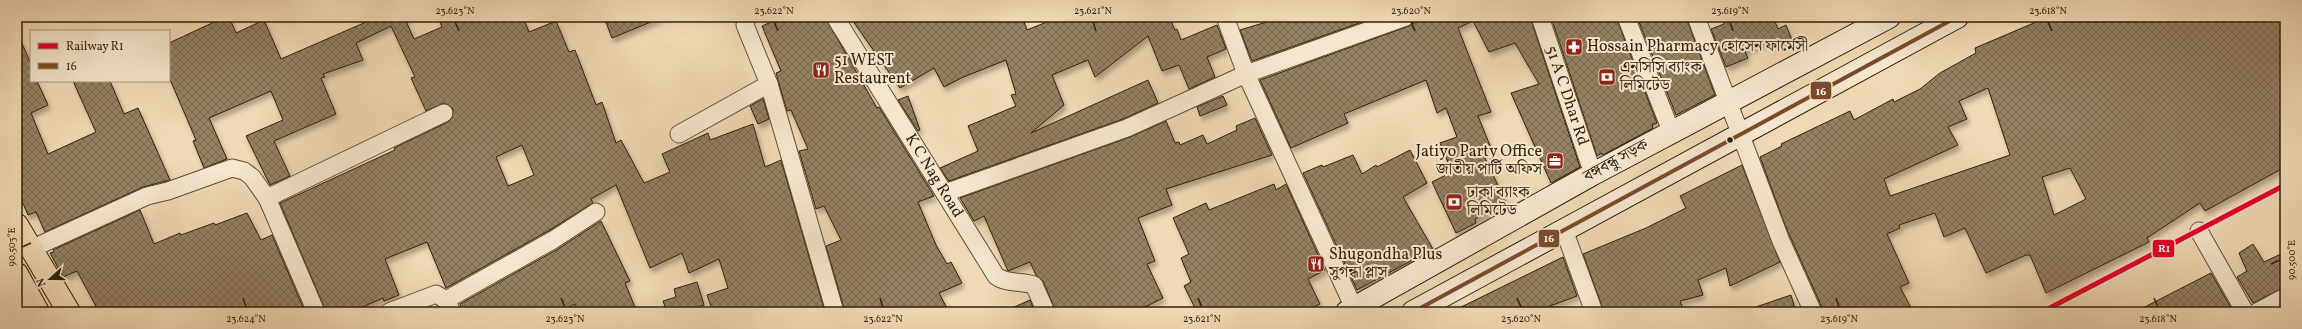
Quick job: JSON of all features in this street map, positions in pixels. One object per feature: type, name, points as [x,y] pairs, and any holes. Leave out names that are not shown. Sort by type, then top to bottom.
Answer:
[{"type":"main road","name":"বঙ্গবন্ধু সড়ক","points":[[1351,310],[1592,174],[1729,100],[1889,17]]},
{"type":"main road","points":[[1413,312],[1957,17]]},
{"type":"main road","points":[[17,225],[69,312]]},
{"type":"main road","points":[[17,274],[38,312]]},
{"type":"street","points":[[747,17],[745,25],[769,84],[835,312]]},
{"type":"street","name":"K C Nag Road","points":[[835,17],[996,276],[1000,279],[1019,283],[1026,282],[1034,285],[1046,312]]},
{"type":"street","points":[[1225,17],[1246,74],[1351,310]]},
{"type":"street","points":[[945,193],[1127,128],[1246,74],[1406,17]]},
{"type":"street","name":"51 A C Dhar Rd","points":[[1540,17],[1592,174]]},
{"type":"street","points":[[1626,17],[1671,131]]},
{"type":"street","points":[[1696,17],[1729,100],[1781,241],[1813,312]]},
{"type":"street","points":[[679,134],[769,84]]},
{"type":"street","points":[[267,198],[444,113]]},
{"type":"street","points":[[31,250],[147,196],[168,191],[232,168],[244,171],[252,177],[267,198],[316,312]]},
{"type":"street","points":[[389,312],[436,294],[449,306],[596,212]]},
{"type":"street","points":[[1564,230],[1594,312]]},
{"type":"street","points":[[2199,231],[2245,312]]},
{"type":"street","points":[[2257,312],[2285,297]]},
{"type":"building","points":[[225,17],[229,17],[236,33],[264,20],[281,59],[366,22],[364,17],[409,17],[405,19],[414,39],[442,27],[438,17],[523,17],[529,32],[556,21],[569,52],[575,50],[596,105],[602,102],[616,143],[621,140],[644,183],[670,172],[662,154],[708,133],[710,140],[753,124],[765,167],[781,160],[825,312],[713,312],[707,295],[728,288],[719,259],[689,273],[682,253],[650,268],[616,185],[591,199],[593,203],[548,231],[446,288],[427,242],[385,259],[399,295],[384,301],[383,298],[351,312],[326,312],[280,203],[395,150],[394,148],[448,122],[452,118],[453,109],[444,103],[426,111],[411,78],[415,77],[391,26],[356,43],[363,60],[323,74],[325,77],[321,78],[336,114],[274,141],[290,176],[270,185],[246,136],[283,120],[271,91],[209,118],[227,159],[204,168],[193,141],[196,140],[170,79],[170,43]],"holes":[[[522,145],[534,175],[508,186],[496,157]]]},
{"type":"building","points":[[604,17],[663,17],[612,38]]},
{"type":"building","points":[[783,17],[825,17],[877,108],[879,107],[934,196],[918,202],[936,245],[947,264],[951,262],[962,283],[939,293],[949,312],[845,312],[826,246],[841,240],[824,206],[816,209],[799,151],[808,149],[791,110],[787,111],[776,73],[781,71],[762,26]]},
{"type":"building","points":[[850,17],[1022,17],[1027,30],[1059,17],[1169,17],[1175,30],[1177,29],[1181,40],[1217,25],[1226,49],[1207,57],[1215,77],[1189,89],[1179,65],[1162,71],[1148,36],[1095,77],[1088,60],[1052,75],[1064,105],[1031,133],[1148,80],[1158,103],[1123,119],[949,181],[940,168],[978,151],[968,126],[1016,106],[1011,95],[1016,94],[1006,60],[961,78],[944,87],[934,68],[900,88]]},
{"type":"building","points":[[1268,17],[1376,17],[1252,61],[1240,30],[1270,21]]},
{"type":"building","points":[[1416,17],[1530,17],[1580,167],[1551,183],[1511,93],[1539,84],[1515,43],[1489,52],[1473,21],[1458,28],[1491,112],[1478,116],[1491,148],[1482,152],[1507,204],[1475,219],[1476,223],[1456,233],[1432,182],[1452,172],[1440,143],[1457,137],[1446,108],[1437,113],[1426,80],[1344,114],[1348,123],[1291,148],[1260,80],[1409,26],[1414,23]]},
{"type":"building","points":[[1551,17],[1616,17],[1657,123],[1652,125],[1653,128],[1603,155],[1602,153],[1597,156]]},
{"type":"building","points":[[1637,17],[1686,17],[1715,95],[1676,115]]},
{"type":"building","points":[[1721,17],[1773,17],[1778,29],[1786,25],[1792,40],[1773,47],[1770,40],[1745,51],[1748,58],[1726,67],[1711,29],[1724,24]]},
{"type":"building","points":[[2048,17],[2285,17],[2285,167],[2205,211],[2200,203],[2147,238],[2149,242],[2046,293],[2030,255],[2026,255],[1986,273],[1965,228],[1944,237],[1935,213],[1899,225],[1900,228],[1887,234],[1909,283],[1900,287],[1910,306],[1898,312],[1824,312],[1785,225],[1760,157],[1782,146],[1781,144],[1850,111],[1854,120],[1893,99],[1894,102],[1920,89],[1940,73],[1976,53],[1975,48]],"holes":[[[1988,88],[2010,155],[1890,196],[1884,179],[1958,145],[1948,127],[1967,119],[1959,101]],[[2070,168],[2086,199],[2054,215],[2042,177]]]},
{"type":"building","points":[[17,32],[30,62],[30,82],[37,82],[48,105],[31,113],[48,154],[96,132],[73,82],[110,82],[124,114],[138,108],[170,180],[143,187],[45,232],[36,212],[28,215],[17,189]]},
{"type":"building","points":[[908,96],[920,130],[918,131],[898,100]]},
{"type":"building","points":[[1223,96],[1227,105],[1200,116],[1197,107]]},
{"type":"building","points":[[763,99],[769,119],[758,124],[750,106]]},
{"type":"building","points":[[1255,118],[1272,155],[1166,189],[1172,205],[1138,218],[1155,261],[1147,264],[1163,298],[1135,312],[1056,312],[1043,281],[1036,275],[1030,262],[1008,271],[984,216],[974,221],[960,198],[1130,137],[1166,121],[1175,143],[1179,142],[1180,145],[1203,135],[1207,144],[1237,130],[1236,126]]},
{"type":"building","points":[[1410,150],[1427,183],[1403,197],[1433,249],[1357,290],[1303,173],[1353,155],[1362,174],[1376,165],[1377,167]]},
{"type":"building","points":[[1742,165],[1780,262],[1730,286],[1726,268],[1698,280],[1703,295],[1680,301],[1684,312],[1604,312],[1583,254],[1646,228],[1686,208],[1680,196]]},
{"type":"building","points":[[1274,184],[1276,190],[1286,184],[1325,270],[1308,279],[1320,304],[1302,312],[1197,312],[1184,286],[1191,282],[1181,258],[1189,254],[1173,218],[1206,203],[1209,210]]},
{"type":"building","points":[[140,210],[154,244],[180,233],[181,235],[214,223],[215,225],[247,213],[261,240],[272,235],[305,312],[99,312],[77,271],[63,277],[50,253],[54,252],[53,250]]},
{"type":"building","points":[[601,221],[630,281],[625,283],[637,312],[576,312],[575,304],[559,312],[464,312],[460,304],[558,249]]},
{"type":"building","points":[[2253,244],[2264,262],[2281,254],[2285,261],[2285,287],[2253,303],[2237,277],[2247,271],[2239,253]]},
{"type":"building","points":[[1563,257],[1577,296],[1534,312],[1451,312]]},
{"type":"building","points":[[2211,273],[2231,308],[2224,312],[2135,312]]},
{"type":"building","points":[[697,282],[704,305],[678,312],[667,312],[663,301],[676,297],[674,289]]},
{"type":"building","points":[[1791,295],[1796,312],[1748,312],[1747,310]]},
{"type":"building","points":[[1030,300],[1035,312],[1003,312]]},
{"type":"rail line","name":"R1","points":[[2042,312],[2285,185]]},
{"type":"transit line","name":"16","points":[[1413,312],[1957,17]]},
{"type":"place","name":"Hossain Pharmacy হোসেন ফার্মেসী","points":[[1574,47]]},
{"type":"place","name":"51 WEST Restaurent","points":[[821,70]]},
{"type":"place","name":"এনসিসি ব্যাংক লিমিটেড","points":[[1607,77]]},
{"type":"place","name":"Jatiyo Party Office জাতীয় পার্টি অফিস","points":[[1555,161]]},
{"type":"place","name":"ঢাকা ব্যাংক লিমিটেড","points":[[1454,202]]},
{"type":"place","name":"Shugondha Plus সুগন্ধা প্লাস","points":[[1316,264]]}]
